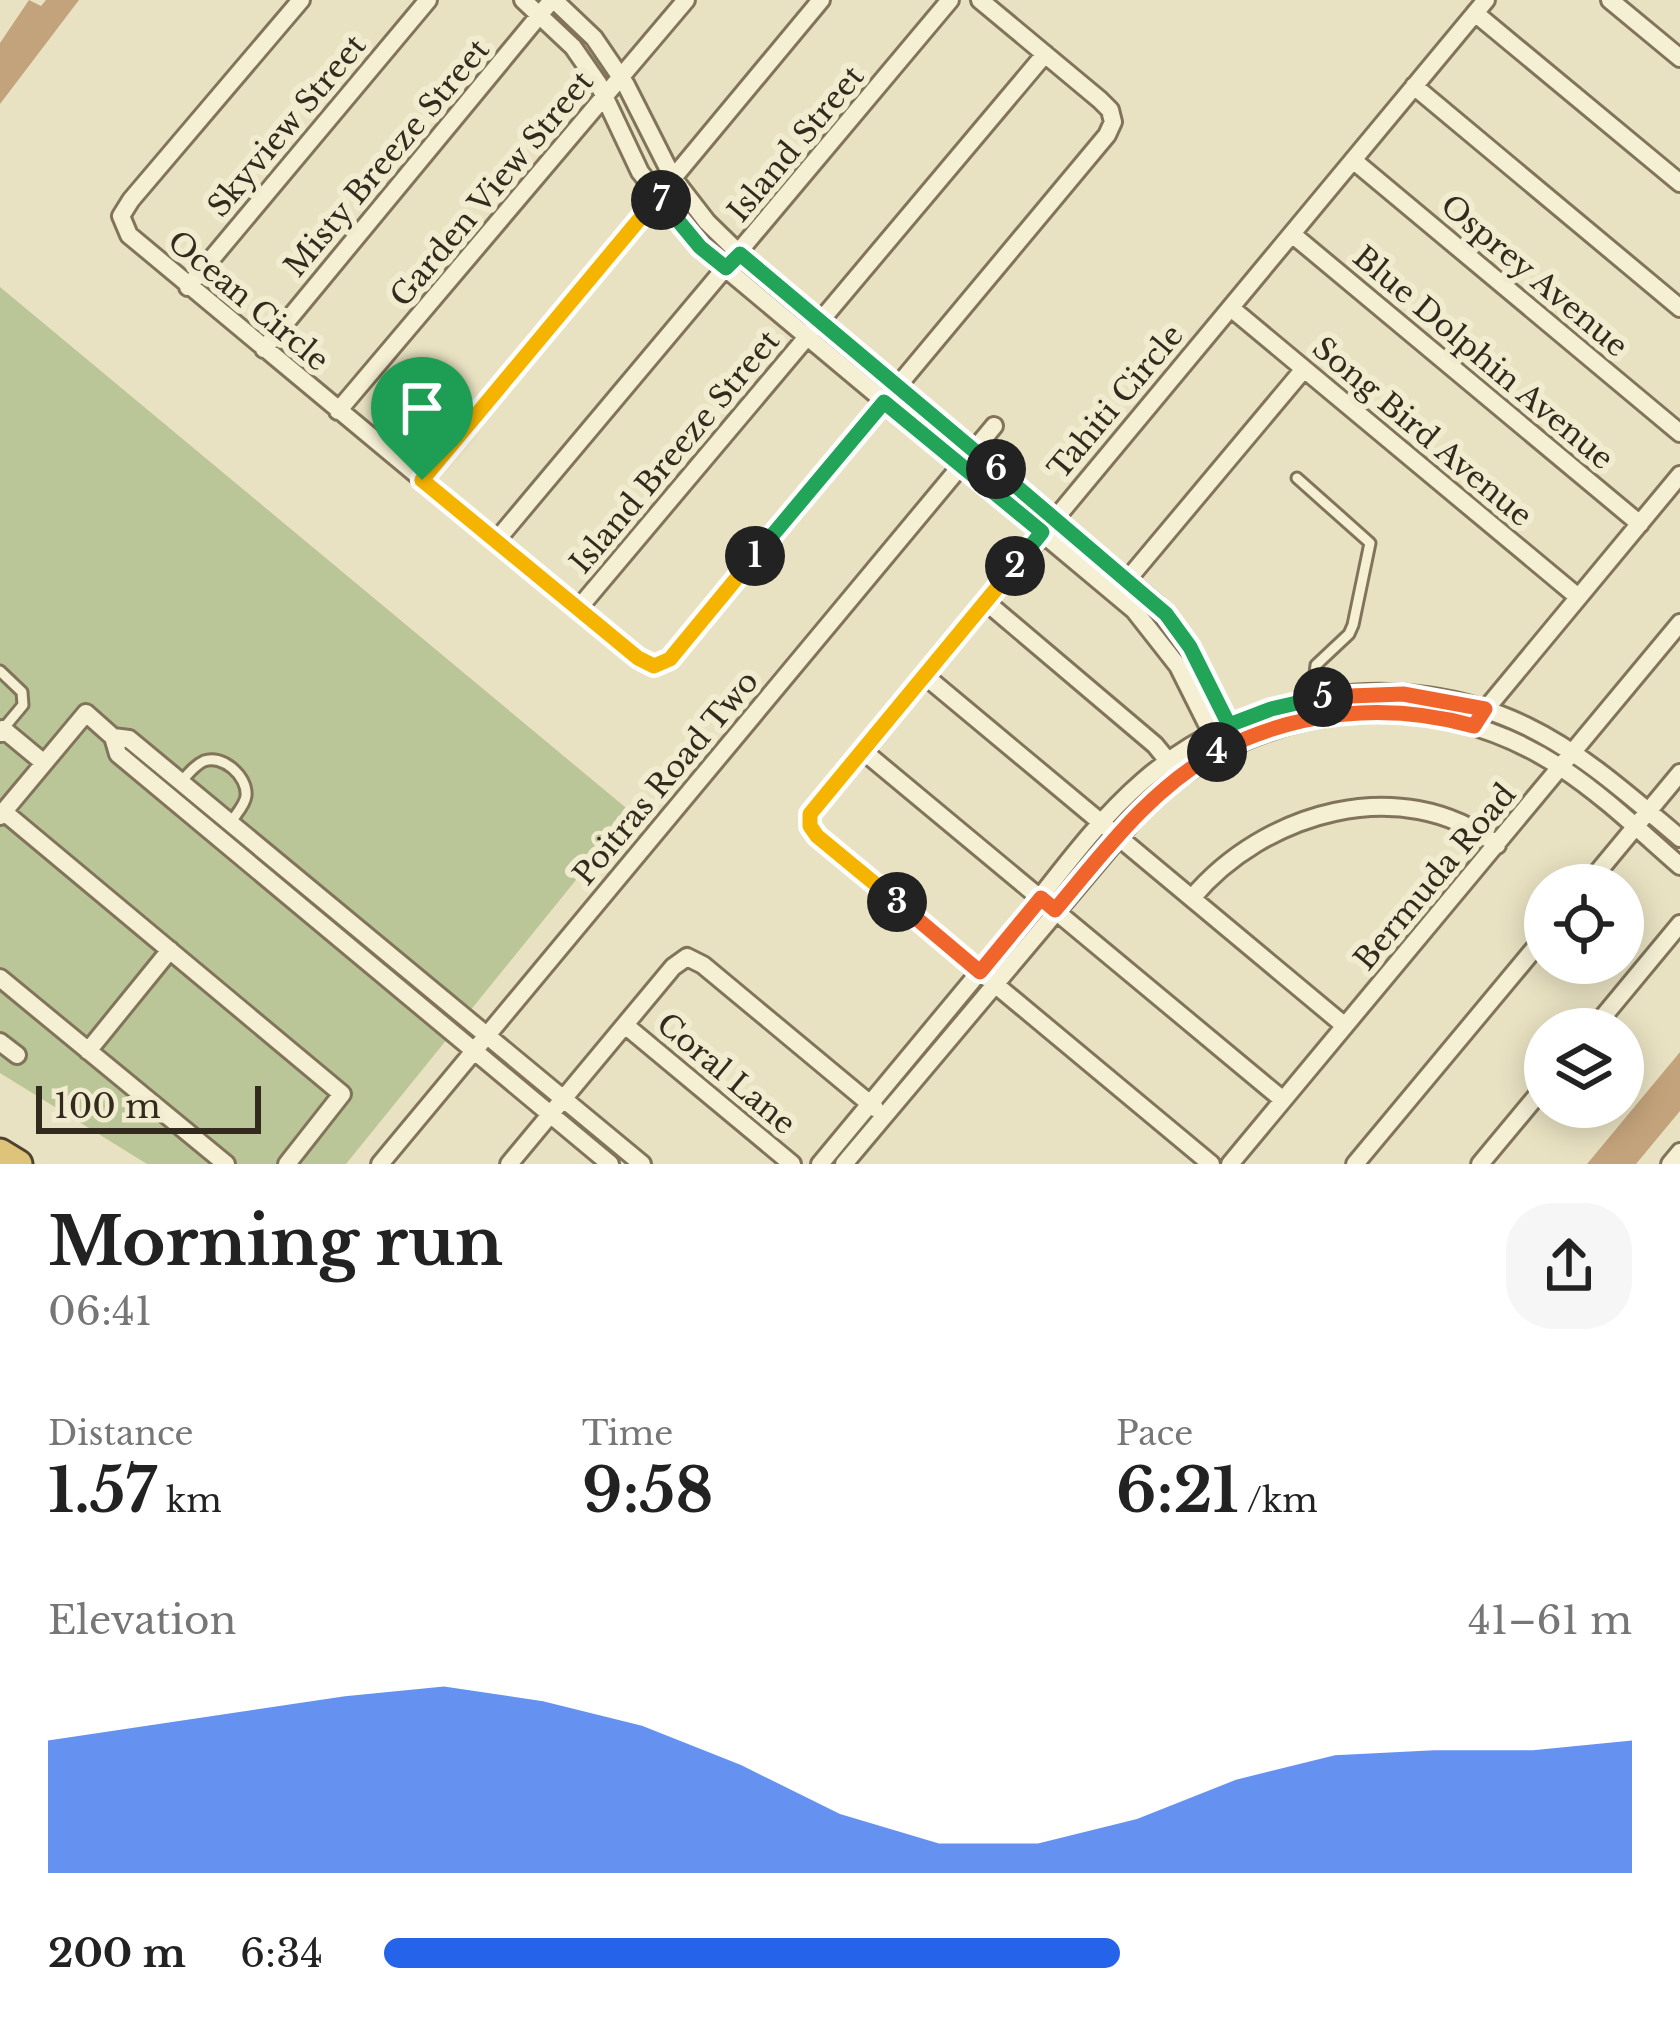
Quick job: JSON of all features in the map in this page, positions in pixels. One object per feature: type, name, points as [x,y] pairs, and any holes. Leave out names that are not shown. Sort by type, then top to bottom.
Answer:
[{"type":"highway","points":[[0,1153],[18,1164]]},
{"type":"street","name":"Ocean Circle","points":[[301,0],[121,216],[129,235],[496,542],[654,666],[670,659],[1114,122],[1100,100],[980,0]]},
{"type":"street","name":"Skyview Street","points":[[188,287],[428,0]]},
{"type":"street","points":[[523,0],[548,5],[594,38],[622,78],[673,178],[740,254],[1128,579],[1183,636],[1224,737]]},
{"type":"street","name":"Garden View Street","points":[[338,411],[686,0]]},
{"type":"street","points":[[422,480],[820,0]]},
{"type":"street","name":"Island Street","points":[[496,542],[950,0]]},
{"type":"street","points":[[1610,0],[1680,58]]},
{"type":"street","points":[[548,5],[604,99],[640,172],[700,247],[1144,620],[1224,737]]},
{"type":"street","name":"Misty Breeze Street","points":[[264,350],[548,5]]},
{"type":"street","points":[[1481,6],[1680,183]]},
{"type":"street","name":"Tahiti Circle","points":[[1211,1164],[813,832],[809,820],[813,808],[1481,6]]},
{"type":"street","name":"Island Breeze Street","points":[[578,609],[1045,54]]},
{"type":"street","points":[[1414,86],[1680,308]]},
{"type":"street","name":"Osprey Avenue","points":[[1353,160],[1680,434]]},
{"type":"street","name":"Blue Dolphin Avenue","points":[[1292,234],[1640,524]]},
{"type":"street","name":"Song Bird Avenue","points":[[1231,308],[1578,597]]},
{"type":"street","points":[[1115,594],[1304,369]]},
{"type":"street","name":"Poitras Road Two","points":[[380,1164],[994,426]]},
{"type":"street","points":[[1474,726],[1680,476]]},
{"type":"street","points":[[986,601],[1174,768]]},
{"type":"street","name":"Bermuda Road","points":[[1230,1164],[1680,623]]},
{"type":"street","points":[[924,675],[1345,1026]]},
{"type":"street","points":[[820,1164],[877,1110],[1110,830],[1127,796],[1224,737],[1312,698],[1384,693],[1485,709],[1527,726],[1680,866]]},
{"type":"street","points":[[1224,737],[1354,712],[1415,714],[1474,726],[1567,760],[1680,838]]},
{"type":"street","points":[[287,1164],[342,1094],[2,814],[86,713],[113,737],[118,754],[610,1164]]},
{"type":"street","points":[[2,731],[44,763]]},
{"type":"street","points":[[113,737],[129,739],[642,1164]]},
{"type":"street","points":[[862,750],[1283,1100]]},
{"type":"street","points":[[1604,864],[1680,773]]},
{"type":"street","points":[[200,824],[212,807]]},
{"type":"street","points":[[1192,898],[1225,864],[1265,836],[1340,811],[1383,808],[1431,814],[1476,830],[1497,844]]},
{"type":"street","points":[[1610,1008],[1680,924]]},
{"type":"street","points":[[88,1051],[170,950]]},
{"type":"street","points":[[509,1164],[682,959],[693,958],[877,1110]]},
{"type":"street","points":[[1355,1164],[1524,961]]},
{"type":"street","points":[[0,978],[226,1164]]},
{"type":"street","name":"Coral Lane","points":[[625,1024],[792,1164]]},
{"type":"street","points":[[0,1042],[17,1055]]},
{"type":"street","points":[[844,1164],[877,1110]]},
{"type":"street","points":[[1480,1164],[1524,1111]]},
{"type":"street","points":[[1670,1164],[1680,1152]]},
{"type":"lane","points":[[1297,478],[1370,543],[1353,625],[1316,665],[1312,698]]},
{"type":"lane","points":[[0,671],[22,692],[23,706],[2,731]]},
{"type":"lane","points":[[181,782],[210,758],[237,773],[245,785],[246,799],[231,822]]},
{"type":"green space","points":[[0,287],[631,812],[346,1164],[147,1164],[0,1073]]},
{"type":"building","points":[[29,0],[41,6],[46,0],[79,0],[0,104],[0,43]]},
{"type":"building","points":[[1680,1052],[1680,1111],[1636,1164],[1587,1164],[1617,1128],[1644,1128],[1644,1095]]},
{"type":"route","points":[[658,197],[700,247],[726,268],[740,254],[1145,593],[1183,636],[1229,725],[1290,703],[1346,693],[1403,694],[1485,709],[1474,726],[1395,712],[1317,717],[1273,728],[1220,750],[1179,776],[1148,804],[1055,910],[1041,898],[980,972],[817,836],[809,820],[817,802],[1042,532],[884,402],[670,659],[654,666],[638,658],[422,480],[658,197]]}]
